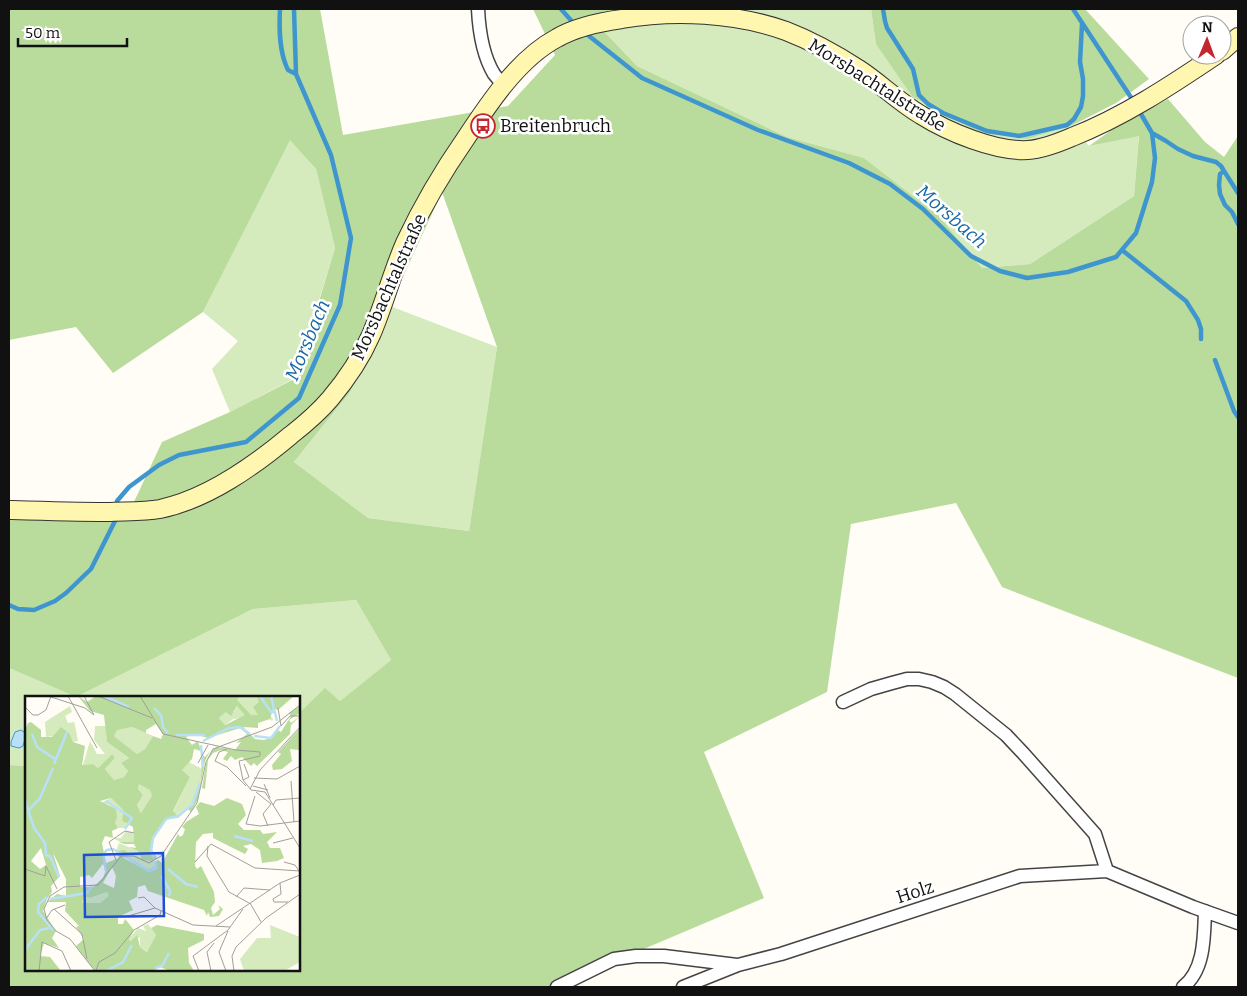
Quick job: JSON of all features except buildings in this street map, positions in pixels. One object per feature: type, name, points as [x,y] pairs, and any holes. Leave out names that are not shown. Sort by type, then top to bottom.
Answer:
[{"type":"main road","name":"Morsbachtalstraße","points":[[9,510],[141,511],[185,502],[244,471],[303,426],[328,401],[351,371],[370,337],[405,244],[438,181],[478,120],[524,63],[534,53],[561,36],[591,25],[650,15],[703,14],[745,20],[785,31],[828,50],[854,66],[920,115],[946,128],[971,139],[1004,148],[1029,150],[1057,143],[1088,131],[1145,101],[1201,65]]},
{"type":"street","points":[[478,9],[478,22],[486,58],[494,74],[504,86]]},
{"type":"street","points":[[843,702],[871,689],[907,679],[919,679],[944,687],[1006,735],[1043,775],[1094,834],[1107,870]]},
{"type":"street","name":"Holz","points":[[684,987],[738,965],[781,954],[1020,876],[1107,870],[1193,907],[1238,923]]},
{"type":"street","points":[[1183,987],[1190,982],[1199,963],[1204,938],[1205,911]]},
{"type":"street","name":"Holz","points":[[557,987],[614,959],[636,956],[664,956],[738,965]]},
{"type":"green space","points":[[9,9],[320,9],[343,135],[508,106],[555,55],[533,9],[672,9],[593,20],[637,66],[787,137],[864,158],[939,216],[982,268],[1030,264],[1134,196],[1139,136],[1089,146],[1113,129],[1168,99],[1205,142],[1224,157],[1238,136],[1238,678],[1002,587],[956,503],[851,524],[827,692],[704,752],[764,898],[554,987],[9,987],[9,765],[25,766],[25,971],[300,971],[300,712],[325,688],[340,701],[391,660],[356,600],[253,609],[78,696],[74,696],[9,668],[9,518],[126,519],[162,442],[230,412],[296,378],[335,248],[316,169],[290,140],[203,312],[113,373],[76,327],[9,340]],"holes":[[[442,192],[497,347],[469,531],[368,518],[294,462],[350,392]]]},
{"type":"green space","points":[[672,9],[871,9],[876,44],[1027,139],[1073,125],[1089,146],[1139,135],[1134,196],[1030,264],[982,268],[939,216],[864,158],[787,137],[637,66],[593,20]]},
{"type":"green space","points":[[871,9],[1085,9],[1149,79],[1116,103],[1073,125],[1027,139],[977,132],[912,96],[876,44]]},
{"type":"green space","points":[[290,139],[316,169],[335,248],[295,378],[230,412],[212,369],[238,341],[203,312]]},
{"type":"green space","points":[[390,306],[497,347],[469,531],[368,518],[294,462],[350,392]]},
{"type":"green space","points":[[356,600],[391,660],[340,701],[325,689],[300,712],[300,696],[78,696],[253,609]]},
{"type":"green space","points":[[9,668],[74,696],[25,696],[25,766],[9,765]]},
{"type":"water","points":[[21,730],[25,734],[23,746],[19,748],[11,746],[15,732]]},
{"type":"waterway","points":[[280,9],[281,48],[288,70],[296,74]]},
{"type":"waterway","name":"Morsbach","points":[[117,507],[117,501],[129,487],[159,465],[179,455],[246,442],[299,398],[340,305],[351,238],[331,155],[296,74],[294,9]]},
{"type":"waterway","name":"Morsbach","points":[[561,9],[576,26]]},
{"type":"waterway","points":[[883,9],[887,28],[913,69],[919,95],[928,104],[943,113],[987,131],[1019,136],[1067,125],[1074,119],[1081,107],[1083,96],[1080,62],[1082,24]]},
{"type":"waterway","name":"Morsbach","points":[[1073,9],[1134,102]]},
{"type":"waterway","name":"Morsbach","points":[[584,32],[642,78],[758,130],[849,163],[890,184],[923,209],[971,256],[1000,271],[1027,278],[1068,272],[1116,257],[1136,233],[1152,182],[1155,158],[1152,133],[1138,109]]},
{"type":"waterway","points":[[1152,133],[1193,156],[1216,162],[1221,166],[1238,193]]},
{"type":"waterway","points":[[1224,171],[1220,174],[1220,194],[1238,224]]},
{"type":"waterway","points":[[1122,250],[1186,301],[1198,320],[1201,329],[1201,339]]},
{"type":"waterway","points":[[1215,360],[1238,417]]},
{"type":"waterway","name":"Morsbach","points":[[9,605],[18,609],[34,610],[55,601],[66,593],[91,569],[117,517]]},
{"type":"place","name":"Breitenbruch","points":[[483,126]]}]
